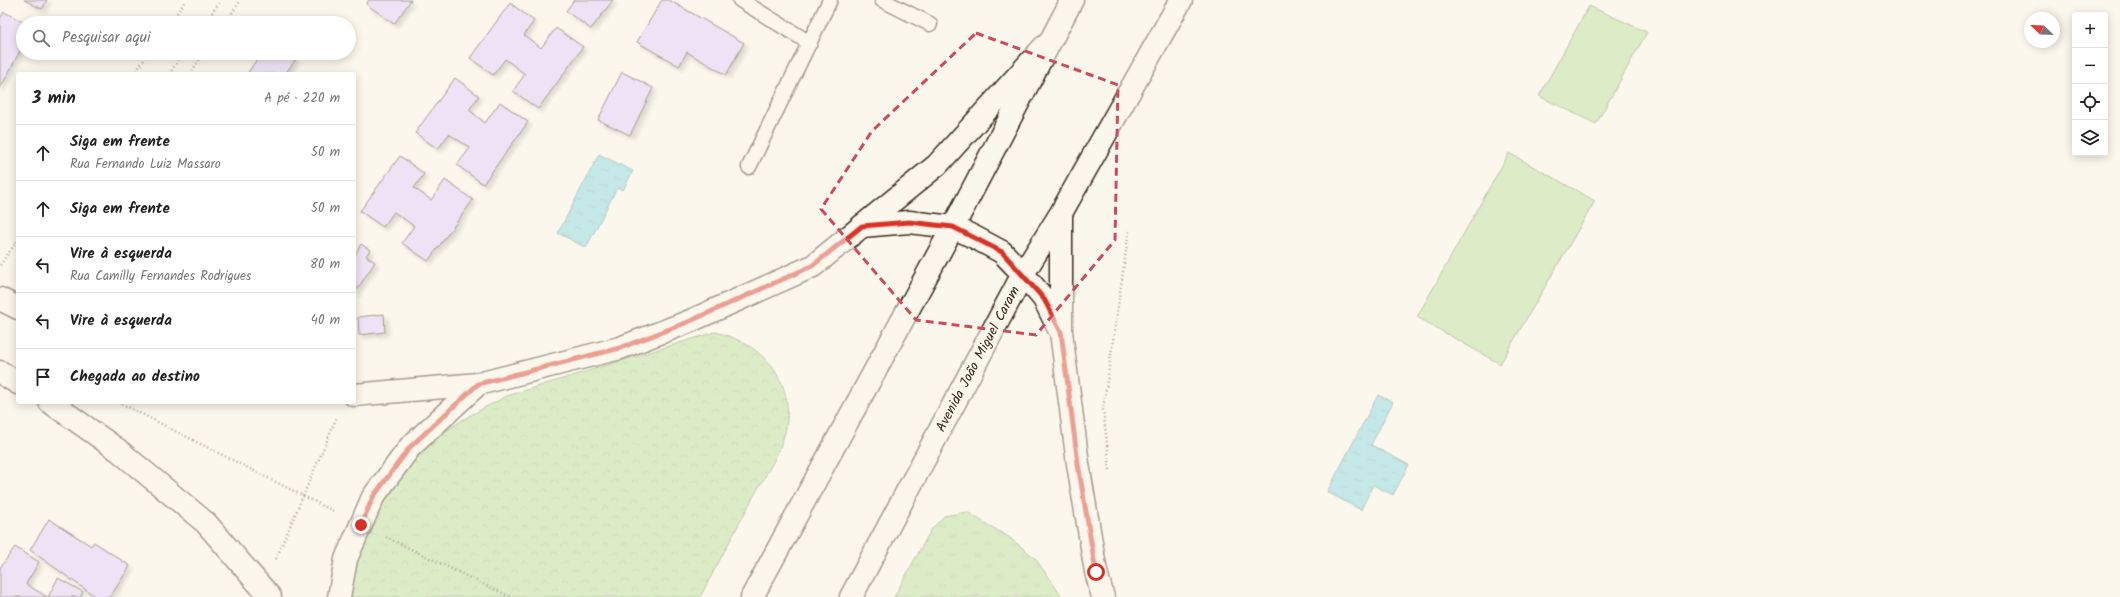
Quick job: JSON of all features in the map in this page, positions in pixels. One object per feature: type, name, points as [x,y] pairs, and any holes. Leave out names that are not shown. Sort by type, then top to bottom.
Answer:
[{"type":"street","points":[[752,597],[953,227],[1072,0]]},
{"type":"street","name":"Avenida João Miguel Caram","points":[[851,597],[1023,274],[1061,213],[1181,0]]},
{"type":"street","points":[[356,396],[478,384],[620,348],[688,322],[812,266],[937,165],[1052,37]]},
{"type":"street","points":[[1061,213],[1061,332],[1078,464],[1096,572],[1104,597]]},
{"type":"street","points":[[862,226],[909,222],[953,227],[1002,252],[1044,299],[1061,332]]},
{"type":"street","points":[[0,299],[16,307]]},
{"type":"street","points":[[0,372],[16,382]]},
{"type":"street","points":[[339,597],[346,559],[373,497],[410,447],[478,384]]},
{"type":"street","points":[[53,404],[118,450],[206,523],[267,593]]},
{"type":"lane","points":[[740,0],[810,43]]},
{"type":"lane","points":[[749,167],[830,0]]},
{"type":"lane","points":[[882,0],[930,24]]},
{"type":"path","points":[[175,16],[186,0]]},
{"type":"path","points":[[210,16],[221,0]]},
{"type":"path","points":[[230,16],[241,0]]},
{"type":"path","points":[[135,72],[144,60]]},
{"type":"path","points":[[170,72],[179,60]]},
{"type":"path","points":[[191,72],[199,60]]},
{"type":"path","points":[[1111,478],[1103,409],[1129,231]]},
{"type":"path","points":[[0,266],[16,243]]},
{"type":"path","points":[[122,404],[302,496],[510,597]]},
{"type":"path","points":[[267,593],[302,496],[338,416]]},
{"type":"highlighted area","points":[[976,33],[1118,85],[1115,240],[1036,335],[916,320],[821,209],[872,131]]},
{"type":"green space","points":[[1589,6],[1647,32],[1596,124],[1539,96]]},
{"type":"green space","points":[[1509,153],[1595,201],[1500,364],[1417,317]]},
{"type":"green space","points":[[715,332],[732,337],[747,345],[761,355],[772,367],[781,381],[786,396],[787,414],[785,432],[777,455],[700,597],[349,597],[361,550],[382,505],[410,465],[427,447],[446,431],[507,396]]},
{"type":"green space","points":[[967,512],[1010,538],[1035,558],[1062,597],[894,597],[931,530],[944,516]]},
{"type":"water","points":[[599,154],[633,171],[623,190],[617,188],[586,248],[558,233]]},
{"type":"water","points":[[1378,395],[1393,402],[1371,445],[1409,465],[1393,495],[1373,485],[1361,510],[1327,492]]},
{"type":"building","points":[[24,0],[47,0],[42,9]]},
{"type":"building","points":[[369,0],[411,0],[394,24],[366,4]]},
{"type":"building","points":[[574,0],[613,0],[591,29],[566,11]]},
{"type":"building","points":[[662,0],[669,0],[744,43],[726,75],[687,52],[679,66],[637,42]]},
{"type":"building","points":[[510,3],[534,21],[524,35],[541,48],[556,28],[583,47],[538,109],[513,91],[525,74],[505,59],[493,75],[470,58]]},
{"type":"building","points":[[4,12],[16,18],[16,58],[0,89],[0,19]]},
{"type":"building","points":[[256,60],[295,60],[286,72],[248,72]]},
{"type":"building","points":[[622,72],[653,88],[630,135],[598,120]]},
{"type":"building","points":[[455,78],[479,96],[469,110],[485,123],[500,102],[528,122],[483,184],[457,165],[470,148],[449,134],[438,149],[415,133]]},
{"type":"building","points":[[400,156],[424,174],[414,188],[431,200],[445,180],[473,200],[428,261],[402,243],[414,226],[394,212],[383,227],[360,211]]},
{"type":"building","points":[[361,244],[370,250],[366,256],[375,262],[356,291],[356,253]]},
{"type":"building","points":[[384,314],[385,332],[359,335],[358,317]]},
{"type":"building","points":[[49,519],[91,546],[94,542],[130,566],[110,597],[96,597],[30,550]]},
{"type":"building","points":[[15,547],[39,562],[26,584],[47,597],[0,597],[0,568]]},
{"type":"building","points":[[58,578],[83,592],[80,597],[48,597]]},
{"type":"route","points":[[361,525],[373,497],[410,447],[478,384],[620,348],[688,322],[812,266],[862,226],[909,222],[953,227],[1002,252],[1044,299],[1061,332],[1078,464],[1096,572]]}]
